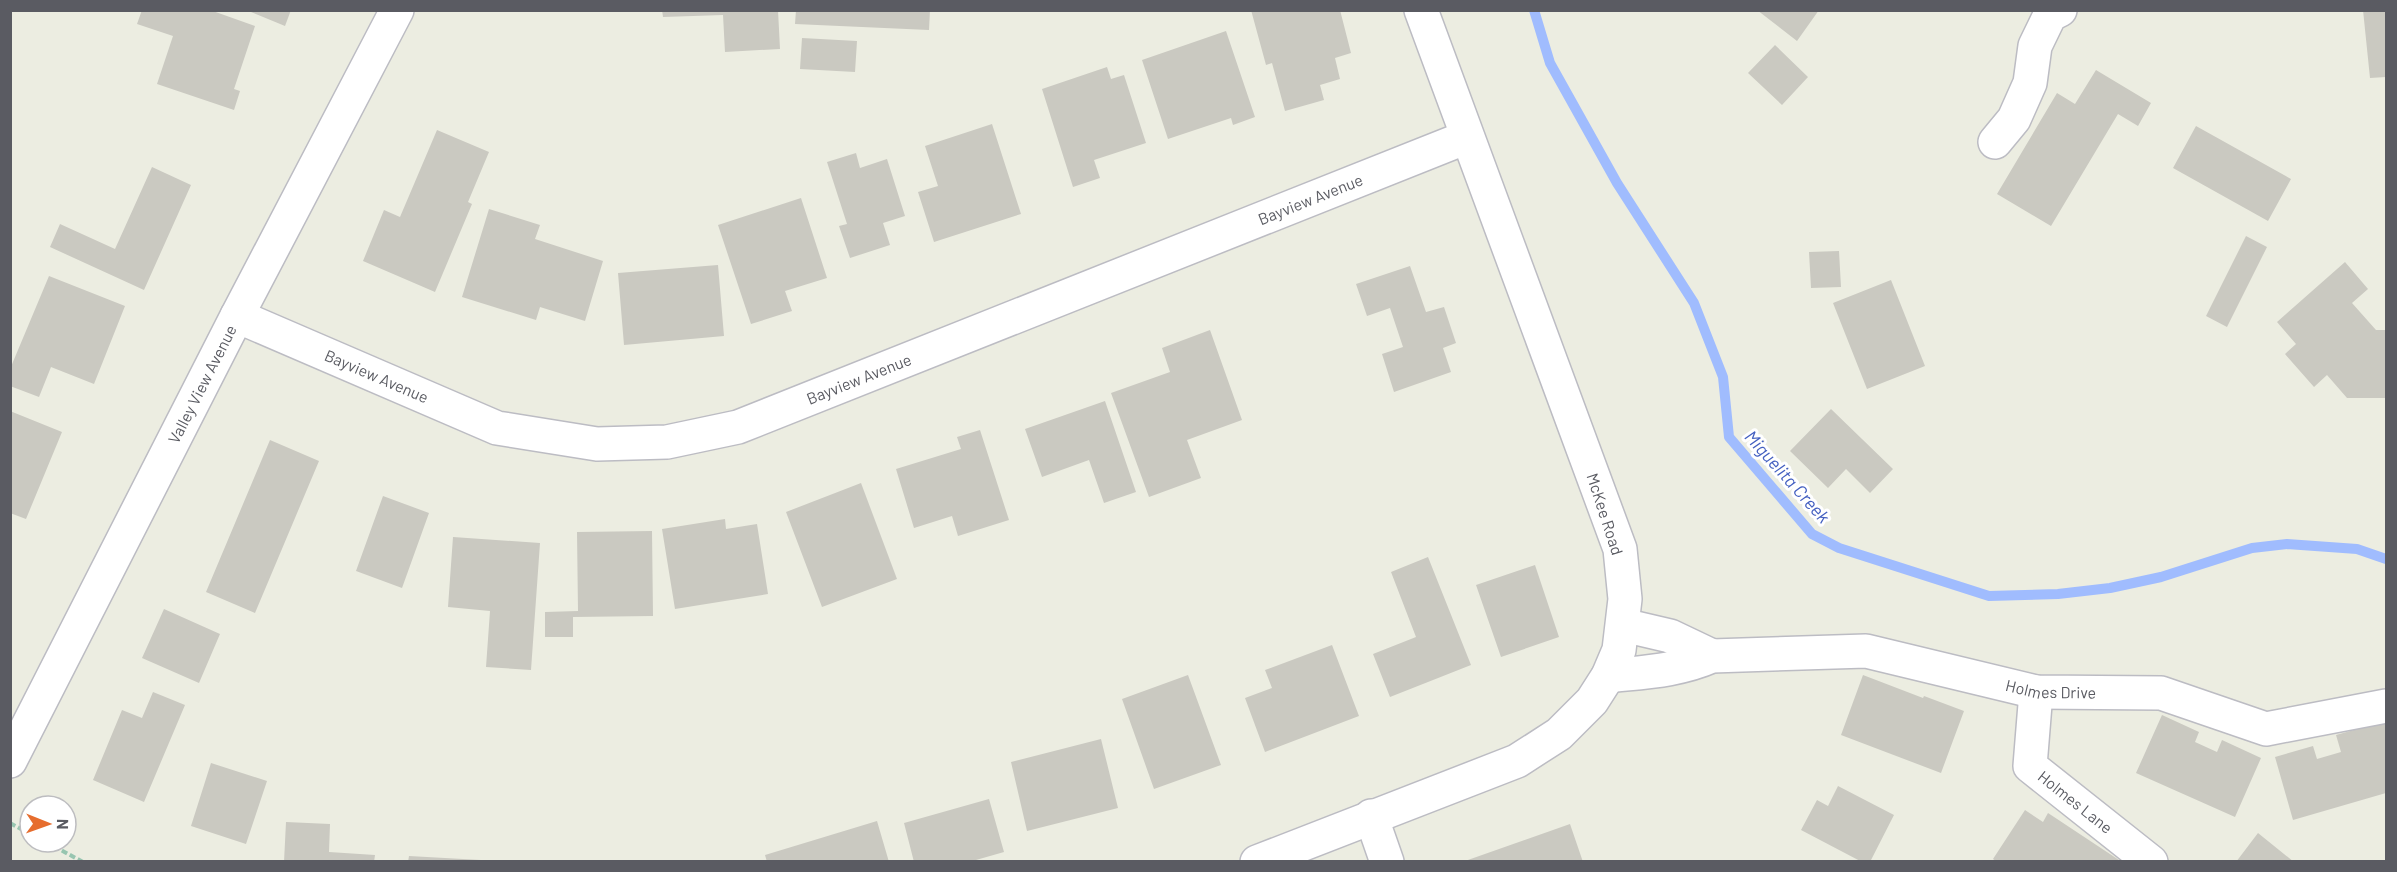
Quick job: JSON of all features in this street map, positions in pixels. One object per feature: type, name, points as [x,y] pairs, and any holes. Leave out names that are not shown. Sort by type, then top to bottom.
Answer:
[{"type":"street","name":"Valley View Avenue","points":[[10,761],[237,316],[397,10]]},
{"type":"street","name":"McKee Road","points":[[1257,861],[1517,760],[1559,734],[1592,701],[1608,676],[1619,650],[1625,599],[1620,549],[1421,10]]},
{"type":"street","points":[[1995,142],[2014,119],[2030,83],[2035,46],[2050,15],[2060,10]]},
{"type":"street","name":"Bayview Avenue","points":[[237,316],[497,428],[597,444],[667,442],[738,427],[1467,136]]},
{"type":"street","name":"Holmes Drive","points":[[1623,625],[1670,636],[1712,656]]},
{"type":"street","name":"Holmes Drive","points":[[1608,676],[1674,669],[1712,656],[1866,651],[2036,692],[2161,693],[2266,729],[2386,706]]},
{"type":"street","name":"Holmes Lane","points":[[2036,692],[2030,766],[2151,861]]},
{"type":"street","points":[[1371,816],[1387,861]]},
{"type":"path","points":[[69,854],[83,861]]},
{"type":"building","points":[[142,10],[210,10],[255,26],[234,89],[240,91],[234,110],[157,84],[173,36],[137,24]]},
{"type":"building","points":[[246,10],[291,10],[285,26]]},
{"type":"building","points":[[662,10],[778,10],[780,49],[725,52],[723,15],[663,17]]},
{"type":"building","points":[[796,10],[930,10],[929,30],[795,24]]},
{"type":"building","points":[[1251,10],[1340,10],[1351,53],[1335,58],[1340,79],[1320,85],[1324,100],[1285,111],[1272,63],[1266,65]]},
{"type":"building","points":[[1757,10],[1819,10],[1797,41]]},
{"type":"building","points":[[2363,10],[2386,10],[2386,77],[2370,78]]},
{"type":"building","points":[[1226,31],[1255,117],[1233,125],[1231,118],[1168,139],[1142,60]]},
{"type":"building","points":[[802,38],[857,41],[855,72],[800,69]]},
{"type":"building","points":[[1775,45],[1808,77],[1782,105],[1748,73]]},
{"type":"building","points":[[1107,67],[1111,79],[1124,75],[1146,143],[1094,160],[1100,178],[1073,187],[1042,89]]},
{"type":"building","points":[[2096,70],[2151,103],[2138,126],[2118,114],[2051,226],[1997,194],[2057,93],[2075,104]]},
{"type":"building","points":[[992,124],[1021,214],[934,242],[918,192],[938,186],[925,146]]},
{"type":"building","points":[[2196,126],[2291,179],[2268,221],[2173,168]]},
{"type":"building","points":[[437,130],[489,152],[468,202],[472,204],[435,292],[363,261],[384,210],[400,217]]},
{"type":"building","points":[[856,153],[860,168],[887,159],[905,216],[883,223],[890,245],[850,258],[839,226],[847,224],[827,162]]},
{"type":"building","points":[[152,167],[191,185],[144,290],[50,247],[60,224],[115,249]]},
{"type":"building","points":[[801,198],[827,278],[785,291],[792,311],[751,324],[718,225]]},
{"type":"building","points":[[489,209],[540,225],[535,239],[603,261],[585,321],[540,307],[536,320],[462,297]]},
{"type":"building","points":[[2246,236],[2267,247],[2227,327],[2206,316]]},
{"type":"building","points":[[1839,251],[1841,287],[1811,288],[1809,252]]},
{"type":"building","points":[[2345,262],[2368,289],[2352,303],[2376,330],[2386,330],[2386,398],[2347,398],[2327,375],[2314,387],[2285,354],[2296,344],[2277,322]]},
{"type":"building","points":[[718,265],[724,336],[624,345],[618,273]]},
{"type":"building","points":[[1410,266],[1426,312],[1444,307],[1456,343],[1443,348],[1451,372],[1394,392],[1382,354],[1403,347],[1390,308],[1367,316],[1356,284]]},
{"type":"building","points":[[49,276],[125,306],[94,384],[51,367],[39,397],[10,386],[10,369]]},
{"type":"building","points":[[1891,280],[1925,366],[1867,389],[1833,303]]},
{"type":"building","points":[[1210,330],[1242,420],[1187,440],[1201,478],[1149,497],[1111,393],[1170,372],[1162,348]]},
{"type":"building","points":[[1105,401],[1136,492],[1104,503],[1089,460],[1042,477],[1025,429]]},
{"type":"building","points":[[1831,409],[1893,469],[1870,493],[1846,469],[1828,488],[1790,451]]},
{"type":"building","points":[[10,411],[62,432],[26,519],[10,513]]},
{"type":"building","points":[[980,430],[1009,520],[958,536],[952,516],[914,528],[896,469],[961,449],[957,437]]},
{"type":"building","points":[[270,440],[319,461],[255,613],[206,592]]},
{"type":"building","points":[[861,483],[897,579],[822,607],[786,512]]},
{"type":"building","points":[[383,496],[429,513],[402,588],[356,571]]},
{"type":"building","points":[[725,519],[726,529],[757,524],[768,594],[675,609],[662,529]]},
{"type":"building","points":[[652,531],[653,616],[573,617],[573,637],[545,637],[545,612],[578,611],[577,532]]},
{"type":"building","points":[[453,537],[540,543],[531,670],[486,667],[490,611],[448,607]]},
{"type":"building","points":[[1428,557],[1471,665],[1390,697],[1373,654],[1416,637],[1391,572]]},
{"type":"building","points":[[1535,565],[1559,637],[1501,657],[1476,585]]},
{"type":"building","points":[[164,609],[220,634],[199,683],[142,658]]},
{"type":"building","points":[[1332,645],[1359,716],[1265,752],[1245,698],[1272,688],[1265,670]]},
{"type":"building","points":[[1188,675],[1221,765],[1154,789],[1122,699]]},
{"type":"building","points":[[1863,675],[1964,711],[1941,773],[1841,735]]},
{"type":"building","points":[[153,692],[185,705],[144,802],[93,780],[122,710],[142,718]]},
{"type":"building","points":[[2162,715],[2199,732],[2195,742],[2217,752],[2222,740],[2261,758],[2235,817],[2136,773]]},
{"type":"building","points":[[2386,721],[2386,793],[2293,820],[2275,757],[2313,746],[2317,759],[2341,752],[2336,735]]},
{"type":"building","points":[[1101,739],[1118,808],[1027,831],[1011,762]]},
{"type":"building","points":[[211,763],[267,781],[246,844],[191,826]]},
{"type":"building","points":[[1838,786],[1894,815],[1870,862],[1862,862],[1801,830],[1817,800],[1828,806]]},
{"type":"building","points":[[989,799],[1004,852],[969,862],[914,862],[904,823]]},
{"type":"building","points":[[2025,810],[2043,822],[2048,813],[2119,860],[1997,862],[1993,859]]},
{"type":"building","points":[[877,821],[889,862],[767,862],[765,855]]},
{"type":"building","points":[[286,822],[330,824],[329,852],[375,855],[374,862],[284,862]]},
{"type":"building","points":[[1570,824],[1583,862],[1465,862],[1465,861]]},
{"type":"building","points":[[2258,833],[2294,862],[2236,862]]},
{"type":"building","points":[[409,856],[481,860],[481,862],[408,862]]},
{"type":"waterway","name":"Miguelita Creek","points":[[1534,10],[1550,63],[1617,183],[1694,303],[1723,377],[1729,437],[1812,534],[1839,548],[1989,596],[2058,594],[2110,588],[2161,577],[2252,548],[2287,544],[2357,549],[2386,559]]}]
